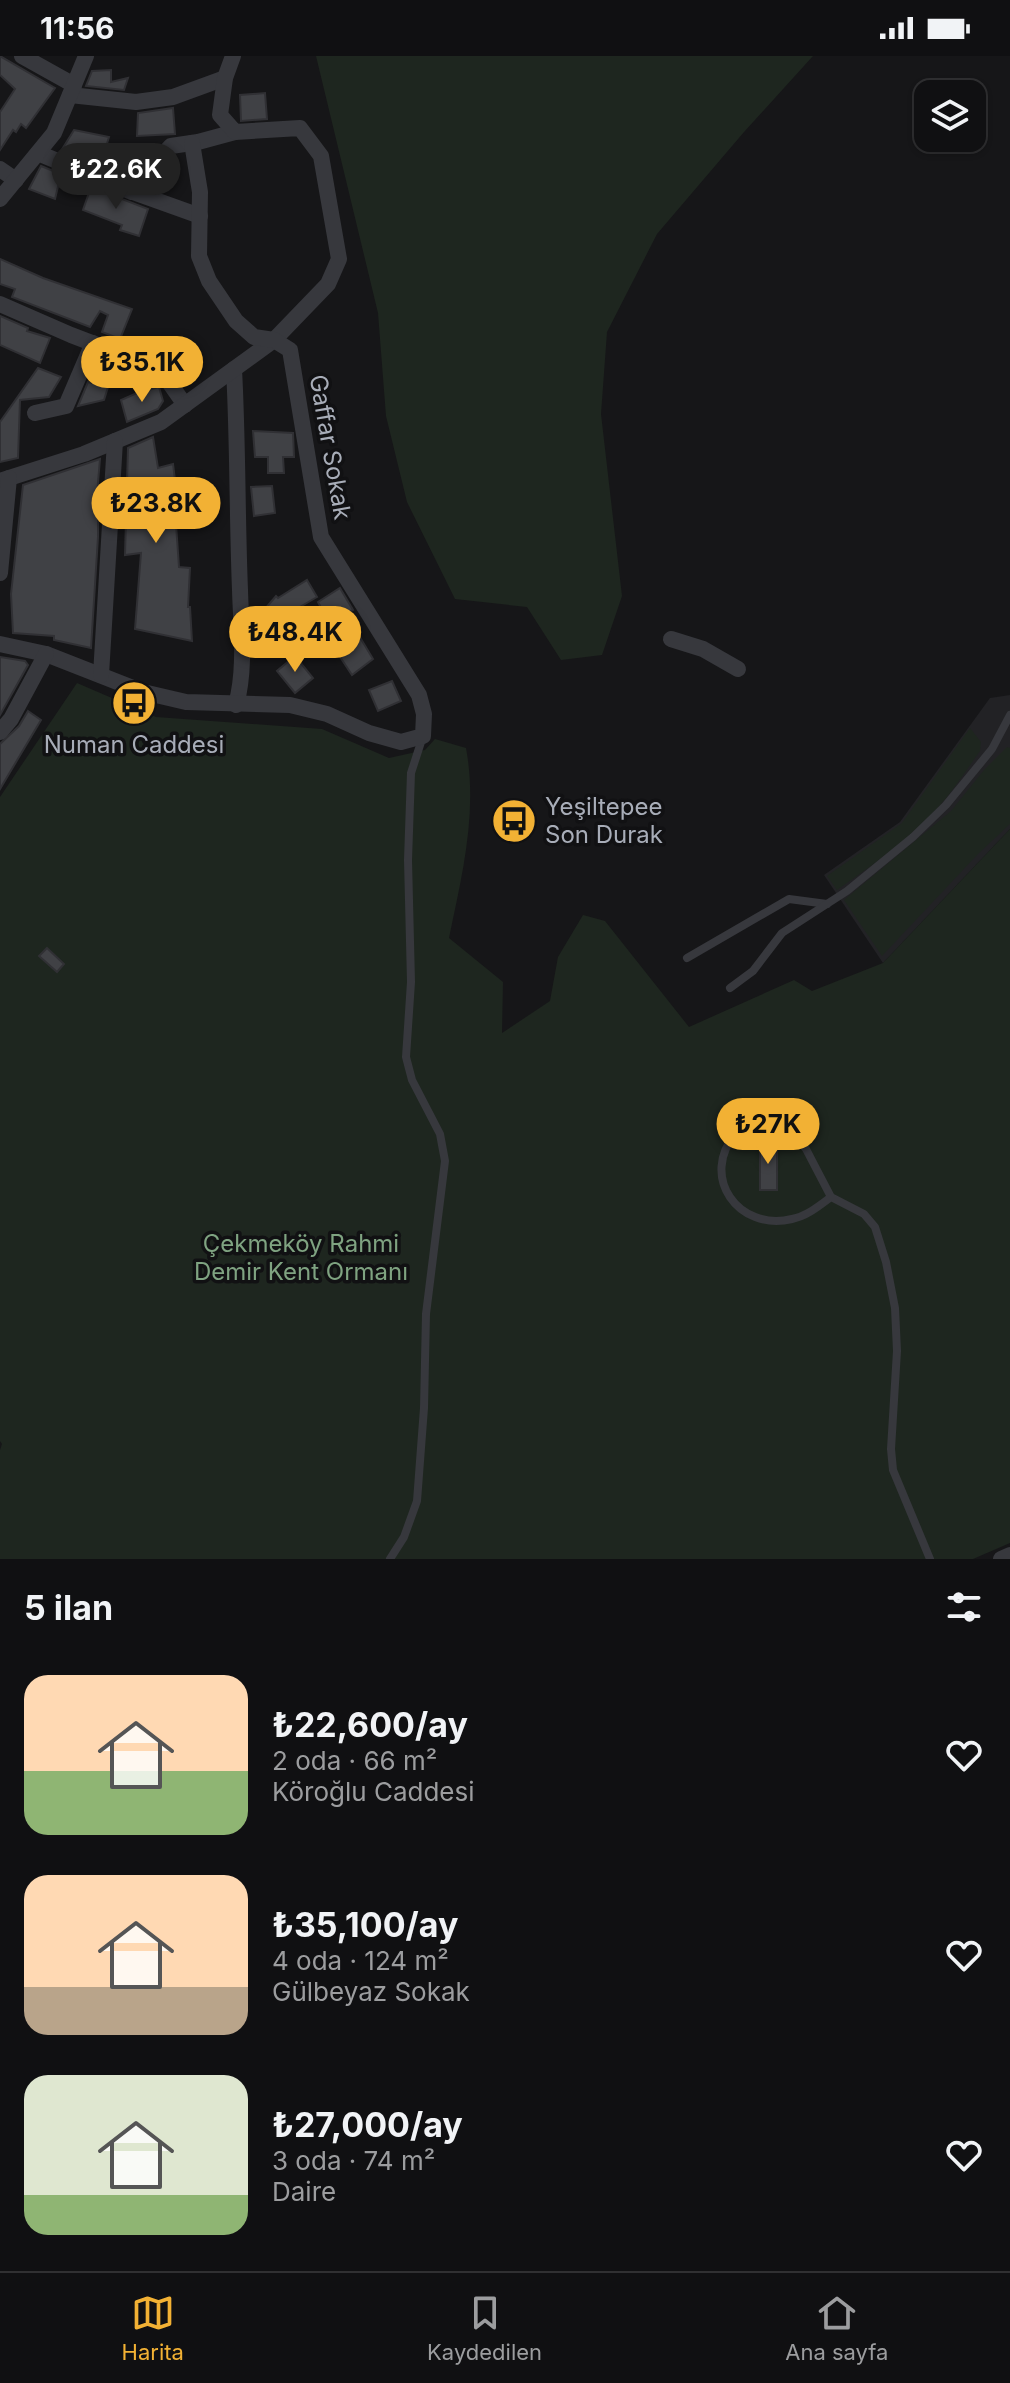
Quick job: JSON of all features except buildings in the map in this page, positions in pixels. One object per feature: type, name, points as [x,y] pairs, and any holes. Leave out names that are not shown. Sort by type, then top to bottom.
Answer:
[{"type":"street","points":[[22,56],[72,90],[136,102],[173,97],[225,78]]},
{"type":"street","points":[[0,199],[54,133],[86,56]]},
{"type":"street","points":[[233,56],[225,78],[220,115],[235,132]]},
{"type":"street","points":[[0,573],[5,479],[84,454],[161,422],[274,340],[328,284],[339,259],[321,156],[300,128],[235,132],[171,146],[160,158],[145,190],[132,192]]},
{"type":"street","points":[[192,143],[200,192],[199,256],[209,281],[236,321],[254,337],[274,340]]},
{"type":"street","points":[[38,153],[200,216]]},
{"type":"street","points":[[0,169],[16,180]]},
{"type":"street","points":[[0,304],[139,361],[166,378],[185,405]]},
{"type":"street","name":"Gaffar Sokak","points":[[274,340],[290,350],[321,537],[419,695],[424,714],[423,736]]},
{"type":"street","points":[[35,413],[66,406],[93,343]]},
{"type":"street","points":[[234,369],[239,458],[241,612],[241,689],[236,705]]},
{"type":"street","points":[[101,675],[115,441]]},
{"type":"street","points":[[671,639],[703,649],[738,669]]},
{"type":"street","points":[[0,644],[46,654],[143,692],[186,702],[290,705],[327,714],[369,733],[401,742],[423,736]]},
{"type":"street","points":[[0,732],[11,719],[46,654]]},
{"type":"street","points":[[1001,1559],[1010,1555]]},
{"type":"lane","points":[[730,988],[753,971],[782,933],[847,891],[902,847],[946,805],[992,749],[1010,715]]},
{"type":"lane","points":[[1000,734],[1010,739]]},
{"type":"lane","points":[[390,1559],[404,1537],[417,1501],[424,1408],[426,1314],[445,1161],[440,1134],[412,1080],[406,1057],[411,982],[408,860],[411,773],[423,736]]},
{"type":"lane","points":[[687,958],[789,899],[827,904]]},
{"type":"lane","points":[[831,1197],[790,1220],[774,1221],[748,1216],[738,1209],[726,1191],[723,1178],[725,1148],[736,1133],[769,1129],[797,1138],[831,1197],[864,1214],[875,1227],[895,1308],[893,1470],[930,1559]]},
{"type":"shaded area","points":[[1010,695],[1010,829],[883,963],[824,875],[900,822],[990,698]]},
{"type":"green space","points":[[316,56],[813,56],[657,234],[607,332],[601,414],[622,596],[602,655],[561,660],[527,607],[455,599],[407,502],[386,416],[378,313]]},
{"type":"green space","name":"Çekmeköy Rahmi Demir Kent Ormanı","points":[[77,683],[156,717],[322,729],[389,758],[425,750],[435,739],[466,748],[469,820],[449,938],[503,982],[502,1033],[550,1001],[558,957],[583,915],[605,921],[689,1027],[794,980],[812,991],[883,963],[1010,829],[1010,1543],[973,1559],[0,1559],[0,797]]},
{"type":"green space","points":[[970,728],[981,742],[980,751],[947,797],[881,859],[837,890],[827,876],[902,823]]},
{"type":"green space","points":[[1007,747],[1010,748],[1010,824],[882,956],[844,900],[951,811]]},
{"type":"place","name":"Numan Caddesi","points":[[134,703]]},
{"type":"place","name":"Yeşiltepee Son Durak","points":[[514,821]]}]
